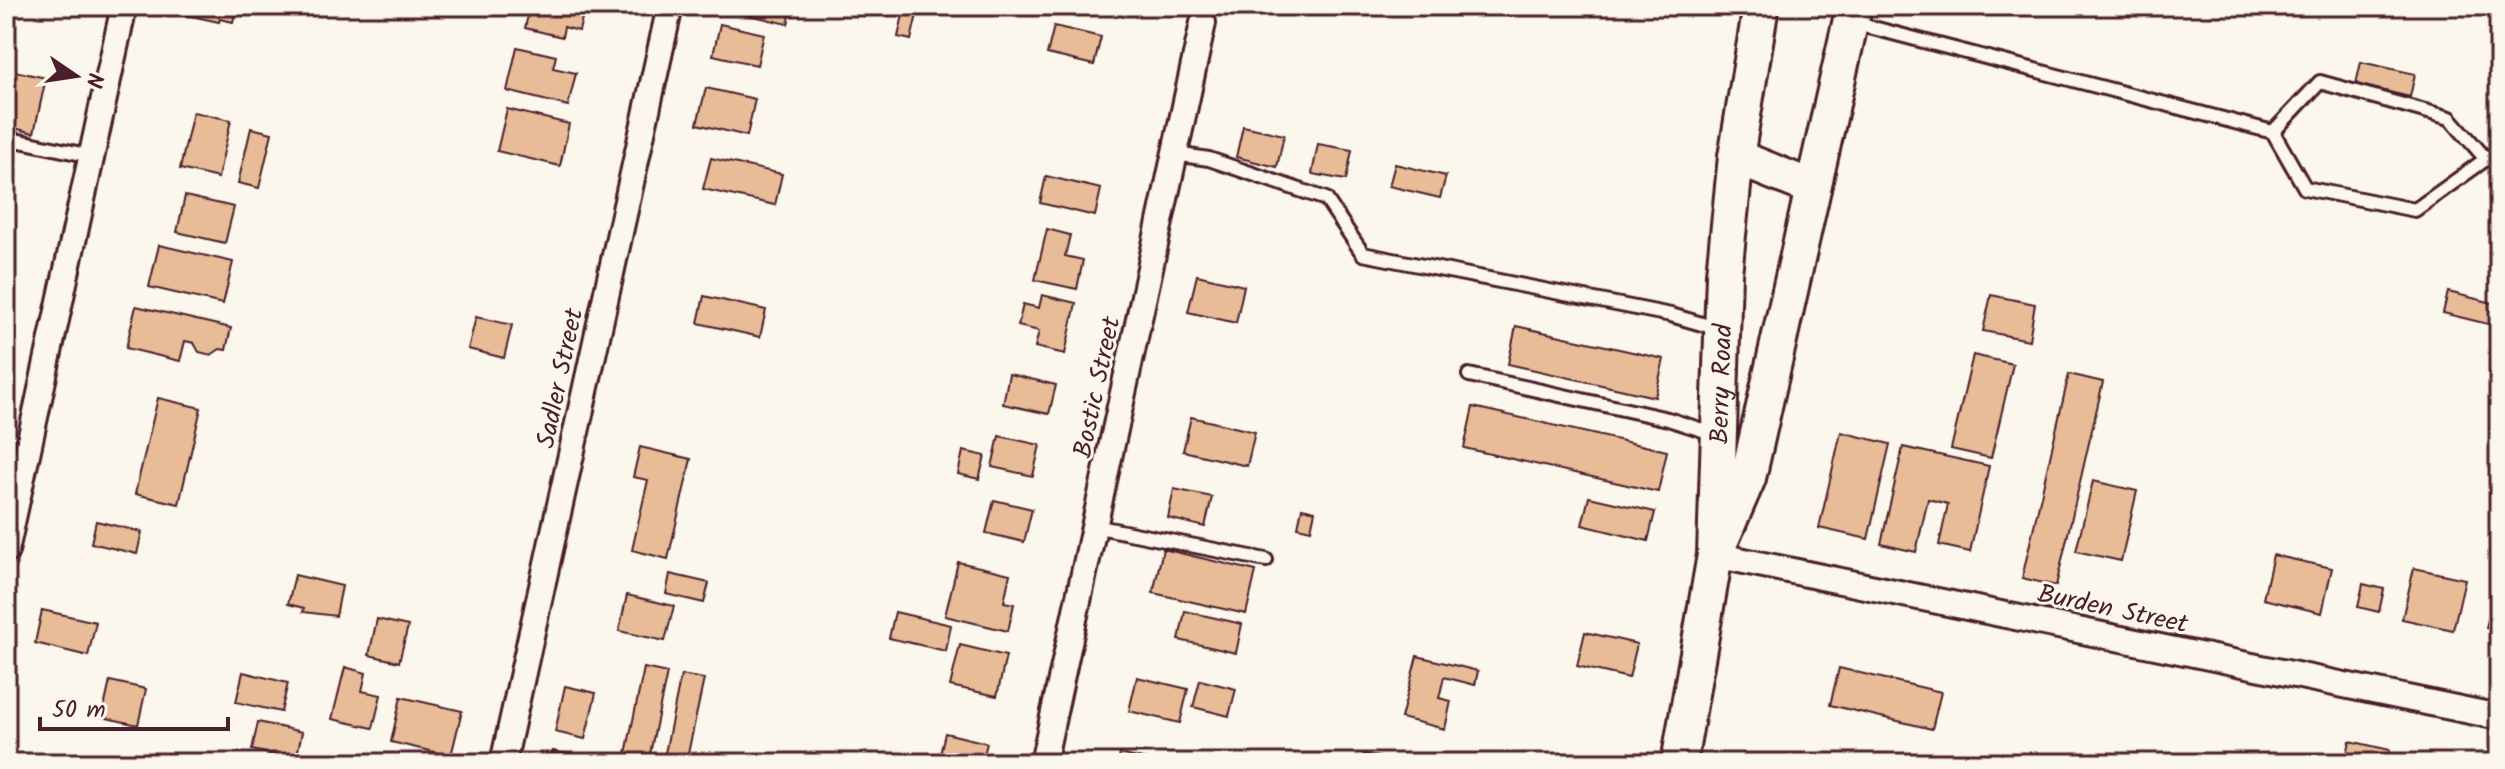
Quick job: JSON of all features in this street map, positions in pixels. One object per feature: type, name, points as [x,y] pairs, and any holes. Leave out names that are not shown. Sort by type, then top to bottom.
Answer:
[{"type":"street","points":[[6,551],[124,6]]},
{"type":"street","name":"Sadler Street","points":[[503,763],[670,6]]},
{"type":"street","name":"Berry Road","points":[[1679,763],[1715,555],[1722,330],[1736,157],[1761,6]]},
{"type":"street","points":[[1715,555],[1748,478],[1852,14]]},
{"type":"street","name":"Bostic Street","points":[[1043,763],[1203,23]]},
{"type":"street","points":[[1736,157],[1813,188]]},
{"type":"street","name":"Burden Street","points":[[1715,555],[2499,717]]},
{"type":"lane","points":[[1852,14],[2273,132],[2305,188],[2415,210],[2492,161],[2450,118],[2320,82],[2273,132]]},
{"type":"lane","points":[[6,138],[91,156]]},
{"type":"lane","points":[[1175,154],[1209,159],[1326,199],[1363,254],[1671,315],[1722,330]]},
{"type":"lane","points":[[1469,375],[1668,419],[1718,435]]},
{"type":"lane","points":[[1094,526],[1266,560]]},
{"type":"building","points":[[184,6],[237,6],[233,22],[220,19],[219,22],[182,14]]},
{"type":"building","points":[[530,6],[585,6],[579,31],[564,27],[562,37],[525,28]]},
{"type":"building","points":[[732,6],[792,6],[788,24],[731,11]]},
{"type":"building","points":[[905,6],[919,6],[911,40],[898,37]]},
{"type":"building","points":[[720,24],[764,34],[757,65],[713,55]]},
{"type":"building","points":[[1054,26],[1101,37],[1094,65],[1047,54]]},
{"type":"building","points":[[517,47],[556,56],[553,68],[576,73],[568,106],[507,91]]},
{"type":"building","points":[[2361,62],[2415,74],[2410,97],[2356,84]]},
{"type":"building","points":[[10,70],[46,78],[34,133],[6,126],[6,88]]},
{"type":"building","points":[[706,88],[755,99],[747,136],[697,124]]},
{"type":"building","points":[[507,109],[569,124],[560,166],[497,151]]},
{"type":"building","points":[[193,112],[231,120],[218,178],[180,169]]},
{"type":"building","points":[[1243,126],[1284,135],[1277,167],[1236,157]]},
{"type":"building","points":[[251,128],[272,133],[259,188],[238,183]]},
{"type":"building","points":[[1318,144],[1352,150],[1346,180],[1312,174]]},
{"type":"building","points":[[711,158],[782,174],[775,205],[703,189]]},
{"type":"building","points":[[1395,164],[1446,176],[1440,198],[1389,186]]},
{"type":"building","points":[[1046,176],[1101,189],[1095,216],[1040,203]]},
{"type":"building","points":[[185,196],[234,207],[225,243],[177,232]]},
{"type":"building","points":[[1047,229],[1070,235],[1065,256],[1083,260],[1077,289],[1035,280]]},
{"type":"building","points":[[159,245],[233,262],[223,304],[149,287]]},
{"type":"building","points":[[1197,275],[1244,286],[1236,323],[1188,312]]},
{"type":"building","points":[[2448,292],[2497,304],[2492,325],[2443,313]]},
{"type":"building","points":[[1042,295],[1076,303],[1065,354],[1035,347],[1039,331],[1018,326],[1023,304],[1039,308]]},
{"type":"building","points":[[1991,295],[2035,304],[2029,340],[1983,331]]},
{"type":"building","points":[[704,296],[766,310],[760,337],[698,323]]},
{"type":"building","points":[[136,306],[231,328],[226,350],[220,349],[211,355],[199,352],[194,343],[185,341],[180,361],[126,348]]},
{"type":"building","points":[[476,317],[512,325],[504,358],[468,349]]},
{"type":"building","points":[[1516,326],[1664,359],[1655,397],[1508,364]]},
{"type":"building","points":[[1973,355],[2013,364],[1991,458],[1951,449]]},
{"type":"building","points":[[1009,374],[1056,385],[1049,414],[1003,404]]},
{"type":"building","points":[[2069,374],[2103,382],[2056,586],[2022,578]]},
{"type":"building","points":[[158,398],[201,408],[179,504],[135,494]]},
{"type":"building","points":[[1473,407],[1667,451],[1658,492],[1464,448]]},
{"type":"building","points":[[1191,417],[1255,432],[1247,466],[1183,451]]},
{"type":"building","points":[[1841,432],[1890,444],[1868,539],[1819,528]]},
{"type":"building","points":[[999,436],[1040,445],[1033,476],[992,467]]},
{"type":"building","points":[[640,447],[691,459],[668,559],[632,550],[648,480],[633,477]]},
{"type":"building","points":[[1903,447],[1989,466],[1970,552],[1939,545],[1948,504],[1928,499],[1916,552],[1881,544]]},
{"type":"building","points":[[963,451],[985,456],[979,479],[958,474]]},
{"type":"building","points":[[2093,481],[2137,491],[2121,561],[2076,551]]},
{"type":"building","points":[[1174,489],[1212,497],[1205,527],[1168,518]]},
{"type":"building","points":[[1589,497],[1655,512],[1648,541],[1582,525]]},
{"type":"building","points":[[994,500],[1032,509],[1024,542],[986,533]]},
{"type":"building","points":[[1302,508],[1315,511],[1311,530],[1298,527]]},
{"type":"building","points":[[96,521],[142,532],[137,554],[91,543]]},
{"type":"building","points":[[1163,549],[1256,571],[1246,614],[1153,593]]},
{"type":"building","points":[[2273,555],[2332,568],[2322,613],[2263,599]]},
{"type":"building","points":[[958,562],[1010,574],[1004,602],[1014,604],[1008,631],[945,616]]},
{"type":"building","points":[[2414,568],[2465,579],[2453,630],[2402,619]]},
{"type":"building","points":[[670,574],[709,583],[704,603],[666,594]]},
{"type":"building","points":[[295,575],[342,586],[336,616],[303,612],[304,608],[288,604]]},
{"type":"building","points":[[2363,584],[2384,589],[2379,612],[2358,607]]},
{"type":"building","points":[[2496,585],[2499,585],[2499,631],[2486,628]]},
{"type":"building","points":[[627,595],[674,606],[665,641],[619,631]]},
{"type":"building","points":[[42,610],[96,622],[88,656],[35,643]]},
{"type":"building","points":[[1185,611],[1242,624],[1236,653],[1179,640]]},
{"type":"building","points":[[895,612],[951,625],[946,651],[889,638]]},
{"type":"building","points":[[377,619],[408,626],[399,662],[369,655]]},
{"type":"building","points":[[1585,632],[1637,644],[1629,678],[1577,666]]},
{"type":"building","points":[[960,645],[1006,656],[997,696],[950,686]]},
{"type":"building","points":[[1417,656],[1478,671],[1475,685],[1444,677],[1439,698],[1451,701],[1445,729],[1401,718]]},
{"type":"building","points":[[345,667],[366,673],[362,691],[381,695],[373,728],[332,719]]},
{"type":"building","points":[[644,668],[667,673],[648,763],[624,763]]},
{"type":"building","points":[[1839,668],[1941,692],[1932,729],[1830,705]]},
{"type":"building","points":[[243,672],[288,683],[281,712],[236,702]]},
{"type":"building","points":[[681,675],[704,679],[686,763],[663,763]]},
{"type":"building","points":[[1137,677],[1188,689],[1180,723],[1129,711]]},
{"type":"building","points":[[1200,680],[1236,689],[1229,716],[1193,707]]},
{"type":"building","points":[[110,681],[146,689],[138,725],[102,717]]},
{"type":"building","points":[[565,686],[596,693],[585,739],[555,732]]},
{"type":"building","points":[[401,697],[462,711],[451,756],[391,742]]},
{"type":"building","points":[[258,722],[302,732],[296,760],[252,750]]},
{"type":"building","points":[[945,733],[987,743],[982,763],[938,763]]},
{"type":"building","points":[[2350,741],[2390,750],[2387,763],[2345,763]]},
{"type":"building","points":[[553,751],[589,759],[588,763],[550,763]]},
{"type":"building","points":[[1120,754],[1151,761],[1151,763],[1118,763]]},
{"type":"building","points":[[1364,754],[1405,763],[1362,763]]}]
